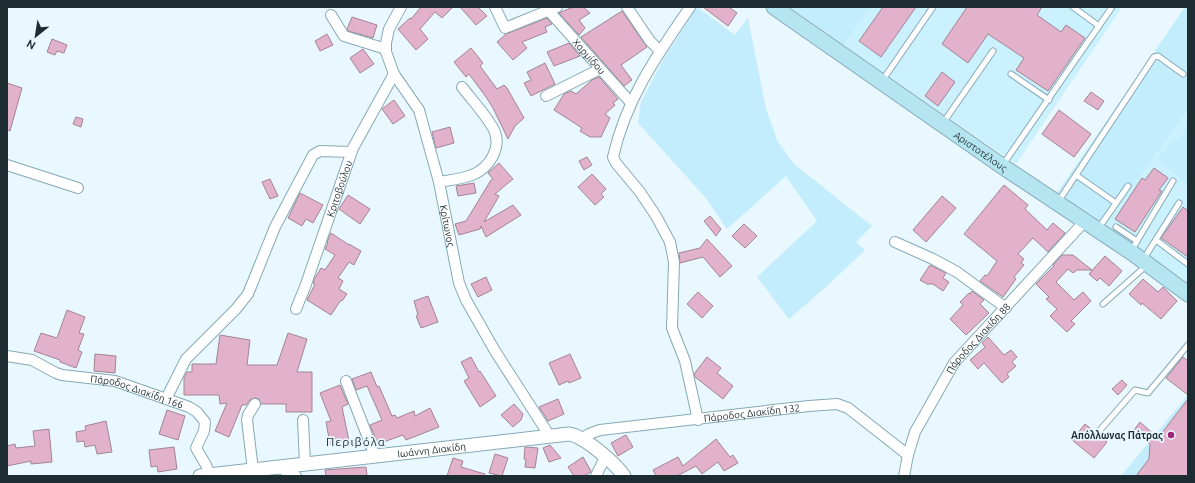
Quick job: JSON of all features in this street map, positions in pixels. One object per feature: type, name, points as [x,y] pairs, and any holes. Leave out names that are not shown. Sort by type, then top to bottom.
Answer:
[{"type":"main road","name":"Αριστοτέλους","points":[[774,7],[1002,166],[1097,229],[1134,247],[1146,263],[1188,294]]},
{"type":"street","name":"Κρίτωνος","points":[[401,7],[389,29],[386,49],[394,74],[418,108],[439,182],[456,270],[462,292],[499,357],[549,436]]},
{"type":"street","points":[[495,7],[504,28],[553,9]]},
{"type":"street","points":[[627,7],[650,41],[660,51]]},
{"type":"street","points":[[690,7],[660,51],[631,103],[613,157],[616,163],[640,192],[656,216],[665,231],[671,247],[675,272],[672,328],[684,361],[698,420]]},
{"type":"street","name":"Χαρμίδου","points":[[553,9],[600,69],[631,103]]},
{"type":"street","points":[[331,15],[344,36],[386,49]]},
{"type":"street","points":[[546,96],[600,69]]},
{"type":"street","name":"Κριτοβούλου","points":[[296,309],[351,152],[360,133],[394,74]]},
{"type":"street","points":[[439,182],[478,172],[487,164],[496,148],[494,130],[462,87]]},
{"type":"street","points":[[166,399],[186,359],[243,302],[248,294],[275,227],[313,155],[320,151],[351,152]]},
{"type":"street","points":[[7,165],[78,188]]},
{"type":"street","name":"Πάροδος Διακίδη 88","points":[[904,476],[908,454],[918,426],[954,363],[1085,221]]},
{"type":"street","points":[[895,242],[934,259],[957,272],[1006,308]]},
{"type":"street","name":"Πάροδος Διακίδη 166","points":[[7,356],[32,360],[62,375],[107,380],[193,409],[205,422],[204,431],[196,448],[206,466],[205,475]]},
{"type":"street","points":[[346,381],[375,456]]},
{"type":"street","points":[[253,470],[247,420],[248,415],[255,404]]},
{"type":"street","name":"Πάροδος Διακίδη 132","points":[[581,438],[600,430],[837,404],[848,408],[908,454]]},
{"type":"street","points":[[303,420],[305,464]]},
{"type":"street","name":"Ιωάννη Διακίδη","points":[[205,475],[573,434],[581,438],[605,457],[624,476]]},
{"type":"street","points":[[596,476],[605,457]]},
{"type":"street","points":[[278,467],[296,476]]},
{"type":"lane","points":[[881,82],[933,7]]},
{"type":"lane","points":[[1073,7],[1099,26]]},
{"type":"lane","points":[[1002,166],[1112,7]]},
{"type":"lane","points":[[942,124],[993,51]]},
{"type":"lane","points":[[1057,202],[1154,57],[1158,56],[1183,74]]},
{"type":"lane","points":[[1011,74],[1049,100]]},
{"type":"lane","points":[[1076,175],[1116,202]]},
{"type":"lane","points":[[1116,227],[1134,247],[1173,181]]},
{"type":"lane","points":[[1097,229],[1128,186]]},
{"type":"lane","points":[[1103,304],[1146,263],[1156,240],[1180,202]]},
{"type":"lane","points":[[1156,240],[1188,264]]},
{"type":"lane","points":[[1100,430],[1134,390],[1148,392],[1188,345]]},
{"type":"shaded area","points":[[697,7],[735,35],[748,18],[766,109],[777,140],[794,164],[872,226],[856,242],[865,250],[789,319],[757,277],[817,221],[786,176],[727,229],[705,197],[638,123],[641,102],[664,58]]},
{"type":"shaded area","points":[[790,7],[871,7],[843,45]]},
{"type":"shaded area","points":[[871,7],[1122,7],[1016,164],[843,45]]},
{"type":"shaded area","points":[[1185,7],[1188,7],[1188,109],[1106,225],[1057,193]]},
{"type":"shaded area","points":[[1188,109],[1188,283],[1106,225]]},
{"type":"shaded area","points":[[1188,126],[1188,148],[1178,140]]},
{"type":"shaded area","points":[[1174,138],[1188,149],[1188,184],[1157,160]]},
{"type":"shaded area","name":"Απόλλωνας Πάτρας","points":[[1188,395],[1188,476],[1121,476]]},
{"type":"building","points":[[421,7],[453,7],[442,18],[435,12],[420,29],[428,39],[416,50],[398,29],[410,18],[411,19]]},
{"type":"building","points":[[460,7],[478,7],[487,16],[476,25]]},
{"type":"building","points":[[573,7],[583,7],[590,13],[579,20],[585,28],[579,35],[559,13]]},
{"type":"building","points":[[703,7],[729,7],[737,13],[728,26]]},
{"type":"building","points":[[883,7],[916,7],[881,57],[859,41]]},
{"type":"building","points":[[967,7],[1042,7],[1037,15],[1061,32],[1066,25],[1085,38],[1048,91],[1016,70],[1024,58],[988,34],[968,63],[942,44]]},
{"type":"building","points":[[622,11],[647,47],[621,65],[632,80],[624,86],[581,37]]},
{"type":"building","points":[[352,17],[377,25],[373,38],[348,31],[347,29]]},
{"type":"building","points":[[547,18],[552,24],[545,27],[547,32],[522,42],[527,48],[513,60],[497,42],[506,34]]},
{"type":"building","points":[[327,34],[333,45],[320,51],[315,41]]},
{"type":"building","points":[[52,39],[67,45],[64,53],[57,51],[55,55],[47,52]]},
{"type":"building","points":[[569,43],[580,56],[554,66],[547,52]]},
{"type":"building","points":[[471,48],[483,63],[480,66],[497,89],[504,85],[507,88],[524,118],[515,126],[508,139],[486,97],[469,74],[466,77],[454,62]]},
{"type":"building","points":[[363,49],[374,64],[360,73],[350,58]]},
{"type":"building","points":[[545,63],[555,84],[531,96],[524,83],[531,80],[527,72]]},
{"type":"building","points":[[942,72],[955,82],[938,106],[925,96]]},
{"type":"building","points":[[599,77],[618,99],[613,103],[615,105],[605,114],[610,118],[601,137],[590,137],[580,131],[582,128],[554,110],[564,94],[571,91],[576,94],[592,80]]},
{"type":"building","points":[[7,83],[22,88],[10,131],[7,130]]},
{"type":"building","points":[[1091,92],[1104,101],[1098,110],[1084,101]]},
{"type":"building","points":[[394,100],[405,116],[393,124],[382,109]]},
{"type":"building","points":[[1059,110],[1091,134],[1074,157],[1042,134]]},
{"type":"building","points":[[76,117],[83,119],[81,127],[73,124]]},
{"type":"building","points":[[450,127],[454,143],[436,148],[432,132]]},
{"type":"building","points":[[587,157],[592,165],[584,170],[579,161]]},
{"type":"building","points":[[499,163],[513,179],[495,194],[499,196],[484,222],[513,205],[521,215],[486,237],[481,226],[480,229],[459,235],[455,224],[466,221],[493,179],[488,173]]},
{"type":"building","points":[[1154,168],[1168,178],[1159,190],[1162,191],[1135,232],[1115,219],[1142,178],[1145,180]]},
{"type":"building","points":[[592,174],[606,189],[601,194],[604,197],[595,205],[578,187]]},
{"type":"building","points":[[270,179],[278,196],[270,199],[262,182]]},
{"type":"building","points":[[474,183],[476,193],[458,196],[456,186]]},
{"type":"building","points":[[1004,185],[1028,205],[1025,209],[1047,230],[1053,223],[1065,233],[1048,252],[1033,238],[1018,254],[1024,259],[1021,263],[1024,265],[1014,277],[1016,279],[1003,297],[980,281],[985,275],[987,276],[997,261],[964,234]]},
{"type":"building","points":[[300,193],[323,205],[313,223],[306,219],[302,226],[288,218]]},
{"type":"building","points":[[348,195],[370,209],[360,224],[339,209]]},
{"type":"building","points":[[942,196],[956,208],[926,242],[913,230]]},
{"type":"building","points":[[1183,207],[1188,211],[1188,257],[1161,238]]},
{"type":"building","points":[[710,216],[721,229],[716,236],[704,221]]},
{"type":"building","points":[[744,224],[757,236],[745,248],[732,236]]},
{"type":"building","points":[[331,233],[361,251],[354,265],[349,262],[338,278],[343,281],[339,289],[347,294],[331,315],[307,300],[315,284],[313,283],[315,278],[321,268],[325,270],[335,255],[325,249]]},
{"type":"building","points":[[707,239],[732,266],[720,277],[703,257],[680,263],[679,253],[700,248]]},
{"type":"building","points":[[1062,255],[1073,255],[1092,270],[1077,270],[1073,273],[1068,269],[1056,282],[1074,300],[1083,292],[1091,301],[1071,321],[1075,324],[1067,332],[1050,316],[1057,309],[1046,299],[1049,297],[1036,284],[1054,266],[1053,265]]},
{"type":"building","points":[[1105,256],[1122,271],[1109,286],[1100,278],[1097,281],[1089,274]]},
{"type":"building","points":[[930,265],[946,273],[943,278],[949,282],[943,291],[933,284],[927,284],[920,280]]},
{"type":"building","points":[[486,277],[492,290],[478,297],[471,284]]},
{"type":"building","points":[[1143,279],[1158,292],[1163,287],[1177,301],[1161,319],[1142,303],[1141,305],[1129,294]]},
{"type":"building","points":[[972,291],[984,300],[980,304],[989,313],[966,335],[950,319],[963,305],[960,302]]},
{"type":"building","points":[[698,292],[713,306],[702,318],[687,304]]},
{"type":"building","points":[[428,296],[438,322],[421,328],[416,316],[418,315],[414,301]]},
{"type":"building","points":[[67,310],[85,317],[79,333],[84,334],[78,350],[82,352],[76,368],[60,362],[60,360],[34,351],[41,333],[57,338]]},
{"type":"building","points":[[288,333],[307,339],[297,372],[312,372],[312,412],[286,412],[286,404],[261,404],[259,399],[255,398],[250,400],[246,405],[242,405],[229,437],[215,431],[227,403],[220,404],[219,395],[184,395],[184,378],[187,372],[192,372],[192,364],[216,364],[220,335],[250,340],[247,365],[277,365]]},
{"type":"building","points":[[988,337],[1004,355],[1011,350],[1017,357],[1012,362],[1016,366],[1007,374],[1009,377],[1002,383],[984,363],[978,369],[970,360],[985,347],[982,343]]},
{"type":"building","points":[[95,354],[116,356],[115,373],[94,371]]},
{"type":"building","points":[[570,354],[581,378],[559,385],[549,363]]},
{"type":"building","points":[[471,357],[479,372],[480,371],[496,396],[480,407],[464,381],[469,378],[461,362]]},
{"type":"building","points":[[707,357],[721,368],[717,373],[733,386],[723,399],[695,377],[694,374]]},
{"type":"building","points":[[1183,357],[1188,361],[1188,395],[1166,378]]},
{"type":"building","points":[[371,372],[392,416],[395,415],[397,418],[414,411],[415,416],[430,408],[439,427],[406,440],[403,435],[378,444],[370,425],[382,420],[367,386],[356,390],[352,379]]},
{"type":"building","points":[[1122,380],[1127,385],[1118,395],[1112,389]]},
{"type":"building","points":[[340,385],[348,404],[342,407],[349,441],[330,444],[326,422],[331,421],[320,393]]},
{"type":"building","points":[[558,399],[564,414],[548,421],[539,407]]},
{"type":"building","name":"Απόλλωνας Πάτρας","points":[[1188,399],[1188,476],[1136,476],[1149,459],[1150,444],[1134,430],[1140,422],[1158,438]]},
{"type":"building","points":[[514,404],[523,414],[521,420],[513,427],[501,415]]},
{"type":"building","points":[[167,410],[185,416],[178,440],[159,434]]},
{"type":"building","points":[[106,421],[112,452],[97,454],[95,445],[85,447],[84,441],[77,442],[76,432],[86,430],[85,426]]},
{"type":"building","points":[[1085,424],[1107,442],[1094,458],[1072,440]]},
{"type":"building","points":[[49,429],[52,462],[31,464],[31,461],[7,466],[7,446],[15,444],[16,448],[35,446],[33,431]]},
{"type":"building","points":[[626,435],[633,447],[618,456],[611,443]]},
{"type":"building","points":[[716,439],[730,457],[733,455],[738,463],[724,471],[718,462],[702,474],[696,466],[677,476],[656,476],[653,470],[678,457],[683,466]]},
{"type":"building","points":[[550,445],[561,458],[549,462],[543,448]]},
{"type":"building","points":[[174,447],[177,469],[158,472],[157,466],[151,467],[149,450]]},
{"type":"building","points":[[525,447],[538,448],[535,468],[525,467]]},
{"type":"building","points":[[495,454],[508,458],[502,476],[489,473]]},
{"type":"building","points":[[583,457],[591,472],[584,476],[574,476],[568,467]]},
{"type":"building","points":[[453,458],[463,461],[461,467],[485,474],[484,476],[447,476]]},
{"type":"building","points":[[366,467],[367,476],[326,476],[325,470]]},
{"type":"place","name":"Απόλλωνας Πάτρας","points":[[1171,435]]},
{"type":"district","name":"Περιβόλα","points":[[356,441]]}]
